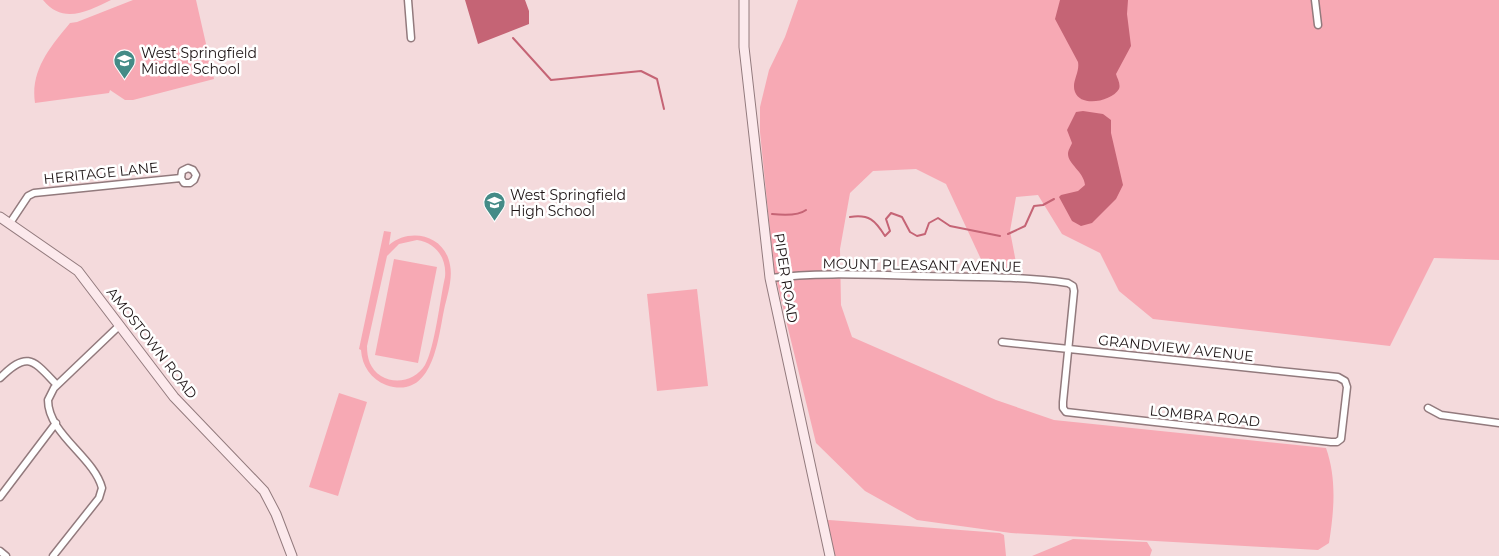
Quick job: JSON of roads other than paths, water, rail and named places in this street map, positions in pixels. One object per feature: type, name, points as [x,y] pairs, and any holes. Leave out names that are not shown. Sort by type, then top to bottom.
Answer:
[{"type":"main road","name":"PIPER ROAD","points":[[744,0],[744,47],[770,278],[830,556]]},
{"type":"main road","name":"AMOSTOWN ROAD","points":[[0,217],[78,272],[120,324],[174,397],[264,491],[276,514],[292,556]]},
{"type":"street","points":[[408,0],[411,38]]},
{"type":"street","points":[[1315,0],[1318,25]]},
{"type":"street","name":"HERITAGE LANE","points":[[10,223],[28,196],[34,193],[181,178]]},
{"type":"street","name":"MOUNT PLEASANT AVENUE","points":[[770,278],[859,275],[1013,278],[1066,283],[1073,286],[1068,350]]},
{"type":"street","points":[[53,556],[99,498],[102,488],[96,476],[49,412],[48,400],[57,385],[120,324]]},
{"type":"street","name":"GRANDVIEW AVENUE","points":[[1002,342],[1338,377],[1346,382],[1347,392],[1340,440]]},
{"type":"street","name":"LOMBRA ROAD","points":[[1068,350],[1062,405],[1066,412],[1331,442],[1340,440]]},
{"type":"street","points":[[0,378],[15,364],[27,361],[37,364],[57,385]]},
{"type":"street","points":[[1428,408],[1441,416],[1499,423]]},
{"type":"street","points":[[0,497],[56,423]]},
{"type":"street","points":[[0,552],[6,556]]},
{"type":"waterway","points":[[513,38],[551,80],[641,71],[657,79],[664,109]]},
{"type":"waterway","points":[[1008,234],[1025,226],[1034,206],[1043,205],[1054,199]]},
{"type":"waterway","points":[[772,214],[794,214],[806,210]]},
{"type":"waterway","points":[[850,217],[862,216],[871,219],[885,236],[890,231],[886,219],[891,213],[902,217],[910,232],[917,236],[925,234],[929,223],[938,218],[950,226],[1000,236]]},
{"type":"place","name":"West Springfield Middle School","points":[[125,80]]},
{"type":"place","name":"West Springfield High School","points":[[494,222]]}]
